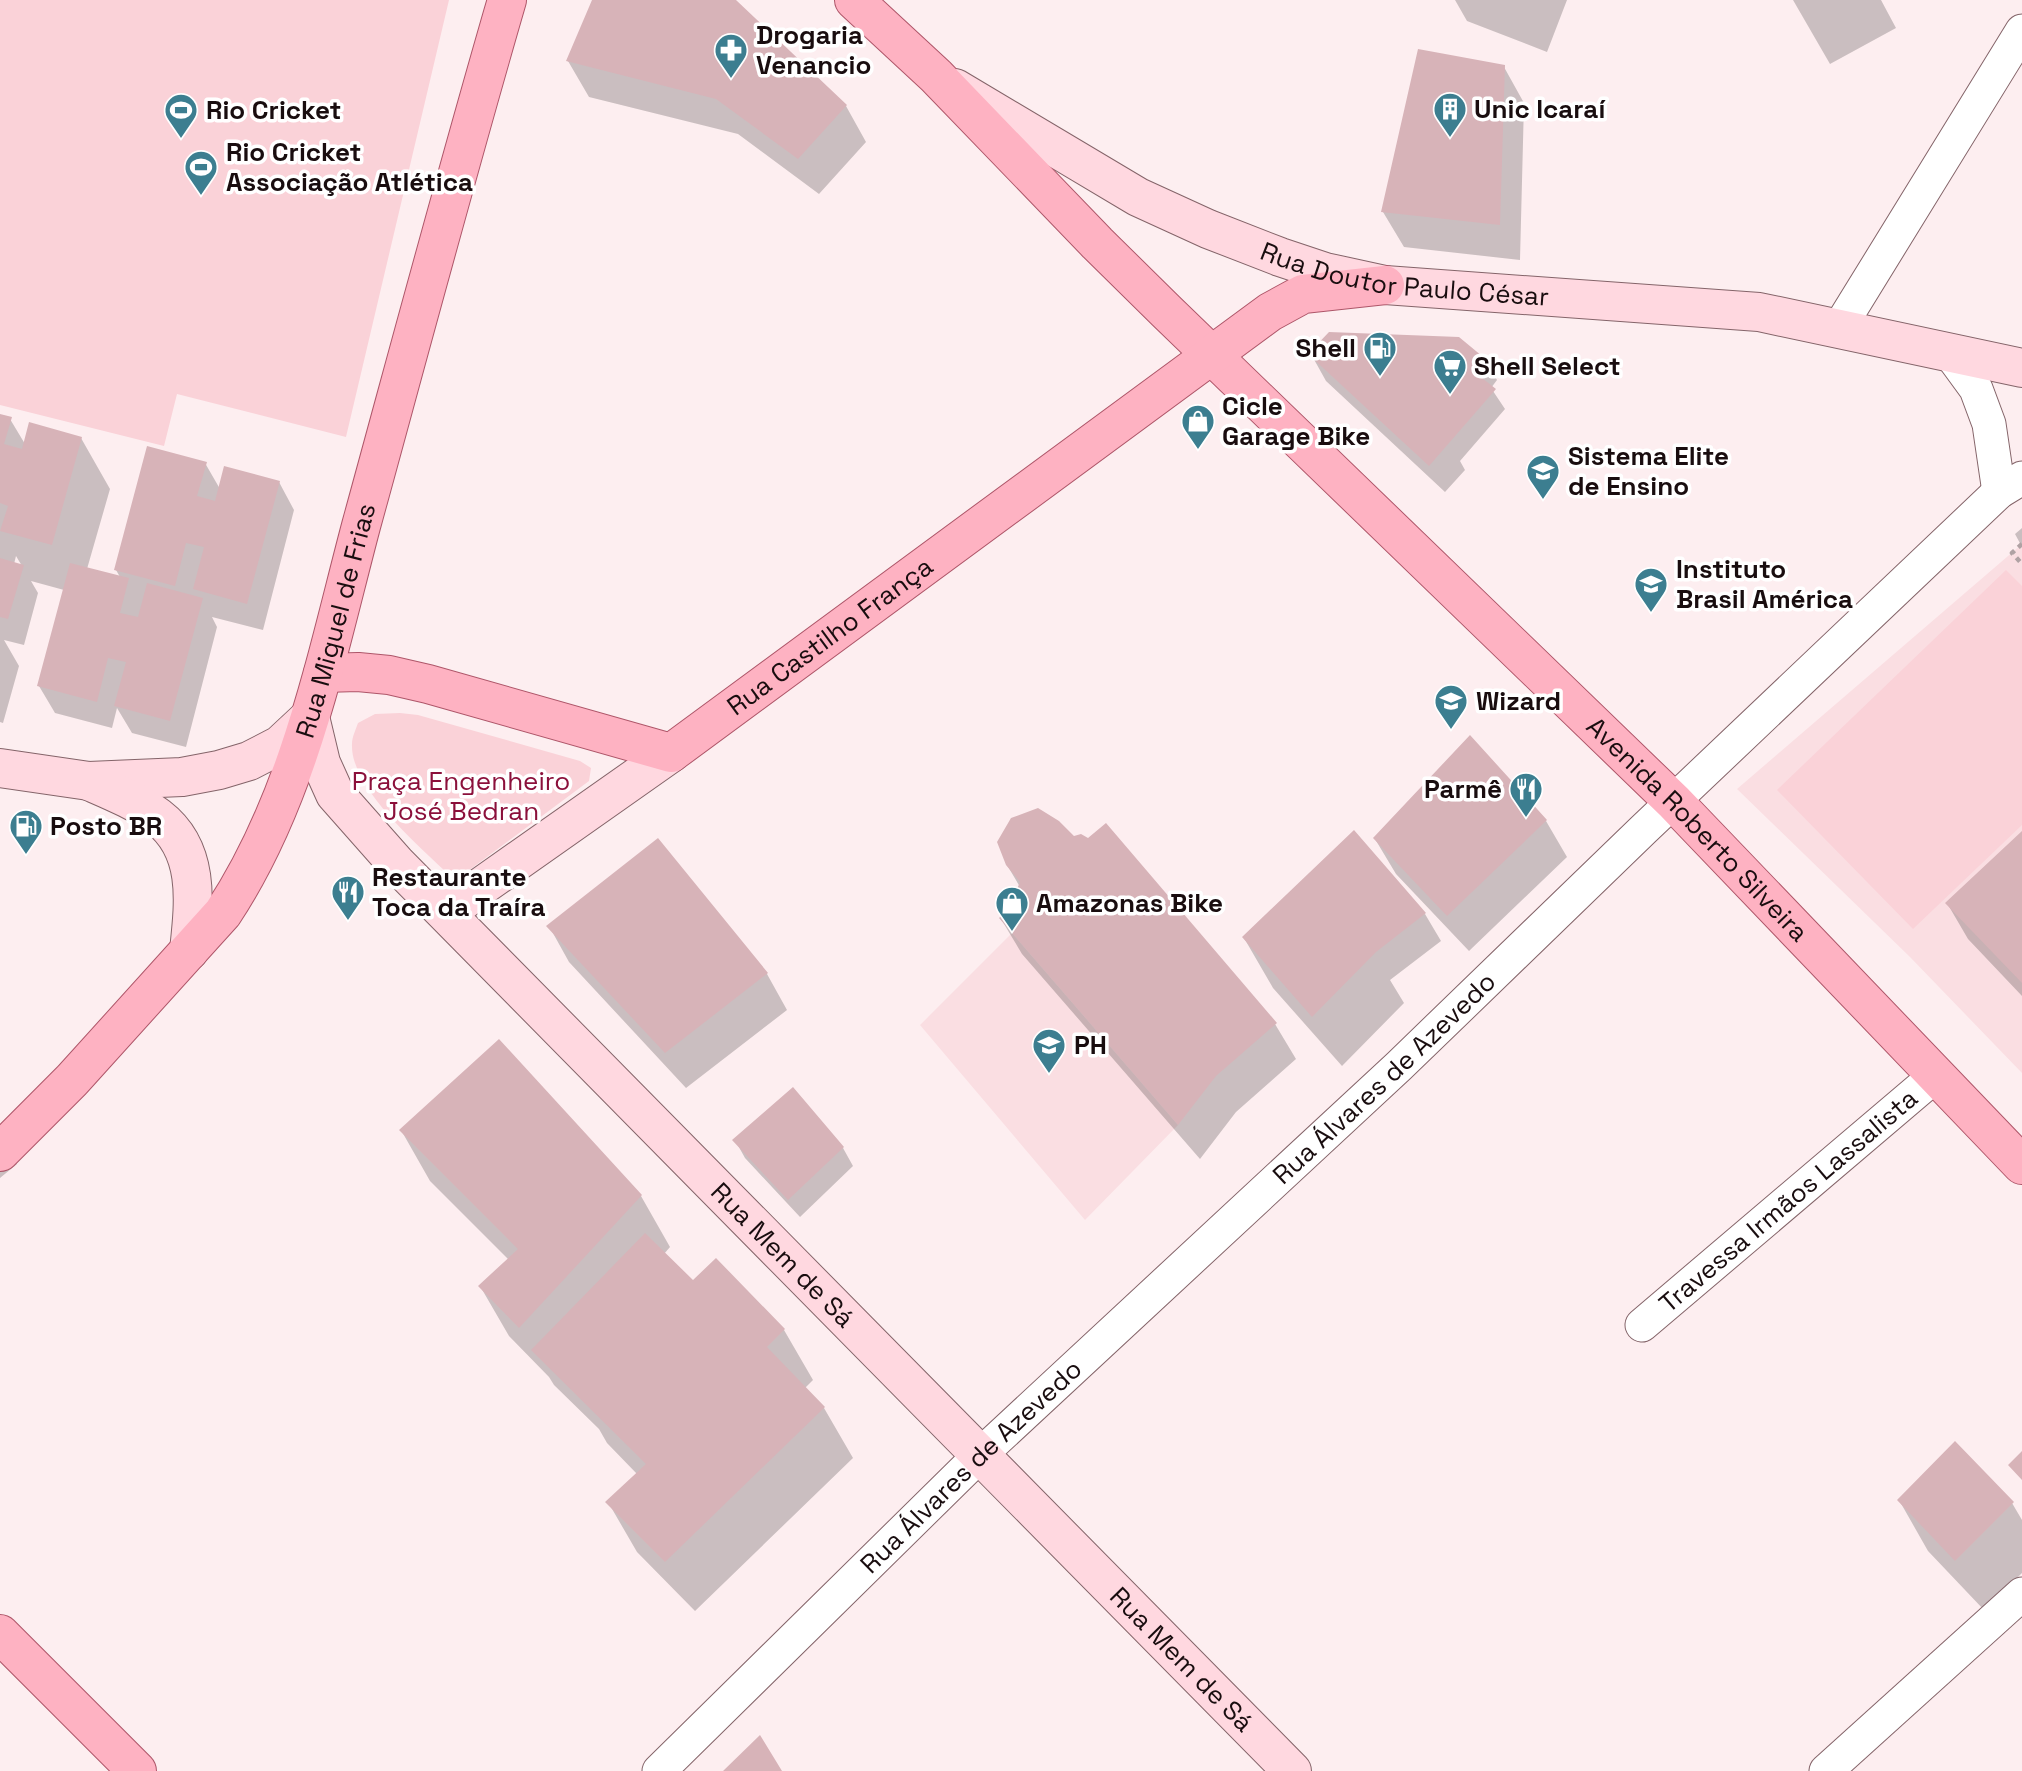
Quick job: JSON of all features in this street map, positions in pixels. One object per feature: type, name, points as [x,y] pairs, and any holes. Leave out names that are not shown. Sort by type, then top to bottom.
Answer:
[{"type":"main road","name":"Rua Miguel de Frias","points":[[0,1152],[72,1080],[222,914],[242,884],[273,817],[310,717],[323,673],[348,573],[507,0]]},
{"type":"main road","name":"Rua Doutor Paulo César","points":[[854,0],[936,76],[1138,197],[1208,229],[1325,272],[1385,285],[1759,312],[2022,368]]},
{"type":"main road","name":"Avenida Roberto Silveira","points":[[936,76],[1097,243],[1674,802],[2022,1165]]},
{"type":"main road","name":"Rua Castilho França","points":[[447,914],[482,886],[671,753],[1213,356],[1269,312],[1303,294],[1385,285]]},
{"type":"main road","points":[[323,673],[390,675],[671,753]]},
{"type":"main road","points":[[0,768],[89,781],[182,776],[219,770],[249,761],[281,745],[310,717]]},
{"type":"main road","name":"Rua Mem de Sá","points":[[310,717],[321,764],[335,794],[388,854],[1292,1771]]},
{"type":"main road","points":[[89,781],[158,817],[177,836],[188,857],[192,879],[193,907],[189,951]]},
{"type":"main road","points":[[0,1634],[137,1771]]},
{"type":"street","points":[[1839,328],[2022,31]]},
{"type":"street","name":"Rua Álvares de Azevedo","points":[[659,1771],[981,1454],[1399,1066],[1643,830],[2010,485],[1976,389],[1950,352]]},
{"type":"street","name":"Travessa Irmãos Lassalista","points":[[1642,1325],[1936,1076]]},
{"type":"street","points":[[1826,1771],[2022,1594]]},
{"type":"path","points":[[2022,544],[2012,553],[2022,564]]},
{"type":"shaded area","points":[[2022,544],[2022,1073],[1910,957],[1737,789]]},
{"type":"shaded area","name":"PH","points":[[1012,933],[1178,1125],[1085,1220],[920,1025]]},
{"type":"green space","name":"Rio Cricket Associação Atlética","points":[[0,0],[449,0],[346,437],[177,394],[164,446],[0,405]]},
{"type":"green space","points":[[2006,570],[2022,586],[2022,825],[1913,929],[1777,790]]},
{"type":"green space","name":"Praça Engenheiro José Bedran","points":[[375,714],[418,715],[580,761],[591,768],[589,781],[468,871],[446,872],[387,814],[373,796],[354,761],[352,741],[358,723]]},
{"type":"building","name":"Drogaria Venancio","points":[[592,0],[736,0],[847,105],[798,159],[716,99],[566,61]]},
{"type":"building","name":"Unic Icaraí","points":[[1418,49],[1505,65],[1500,225],[1381,212]]},
{"type":"building","name":"Shell","points":[[1329,332],[1459,337],[1488,361],[1477,374],[1496,389],[1429,466],[1308,354]]},
{"type":"building","points":[[0,414],[12,417],[4,444],[22,449],[29,422],[82,437],[52,545],[0,531],[8,506],[0,503]]},
{"type":"building","points":[[147,446],[207,462],[197,496],[215,501],[224,466],[280,481],[247,604],[193,589],[204,547],[186,543],[175,586],[114,570]]},
{"type":"building","points":[[0,558],[24,565],[8,619],[0,617]]},
{"type":"building","points":[[70,563],[129,578],[120,613],[138,617],[147,583],[203,598],[170,721],[114,706],[126,662],[108,658],[97,702],[37,686]]},
{"type":"building","points":[[1470,735],[1547,820],[1447,916],[1373,838]]},
{"type":"building","points":[[1038,808],[1059,821],[1074,836],[1081,834],[1088,838],[1106,823],[1277,1023],[1216,1076],[1178,1125],[999,918],[1022,896],[1017,889],[1020,882],[1006,865],[997,842],[1011,818]]},
{"type":"building","points":[[1354,830],[1426,913],[1376,952],[1312,1017],[1242,937]]},
{"type":"building","points":[[2022,831],[2022,983],[1945,903]]},
{"type":"building","points":[[658,838],[768,973],[665,1053],[546,926]]},
{"type":"building","points":[[499,1039],[642,1195],[519,1328],[478,1286],[518,1249],[399,1130]]},
{"type":"building","points":[[793,1087],[844,1147],[788,1200],[732,1140]]},
{"type":"building","points":[[645,1233],[693,1280],[716,1258],[785,1329],[767,1347],[825,1407],[665,1562],[605,1502],[646,1464],[531,1350]]},
{"type":"building","points":[[1955,1441],[2014,1502],[1955,1561],[1897,1500]]},
{"type":"building","points":[[2022,1451],[2022,1480],[2008,1465]]},
{"type":"building","points":[[760,1735],[782,1771],[723,1771]]},
{"type":"place","name":"Drogaria Venancio","points":[[731,80]]},
{"type":"place","name":"Unic Icaraí","points":[[1450,139]]},
{"type":"place","name":"Rio Cricket","points":[[181,140]]},
{"type":"place","name":"Rio Cricket Associação Atlética","points":[[201,197]]},
{"type":"place","name":"Shell","points":[[1380,378]]},
{"type":"place","name":"Shell Select","points":[[1450,396]]},
{"type":"place","name":"Cicle Garage Bike","points":[[1198,451]]},
{"type":"place","name":"Sistema Elite de Ensino","points":[[1543,501]]},
{"type":"place","name":"Instituto Brasil América","points":[[1651,614]]},
{"type":"place","name":"Wizard","points":[[1451,731]]},
{"type":"place","name":"Parmê","points":[[1526,819]]},
{"type":"place","name":"Posto BR","points":[[26,856]]},
{"type":"place","name":"Restaurante Toca da Traíra","points":[[348,922]]},
{"type":"place","name":"Amazonas Bike","points":[[1012,933]]},
{"type":"place","name":"PH","points":[[1049,1075]]}]
